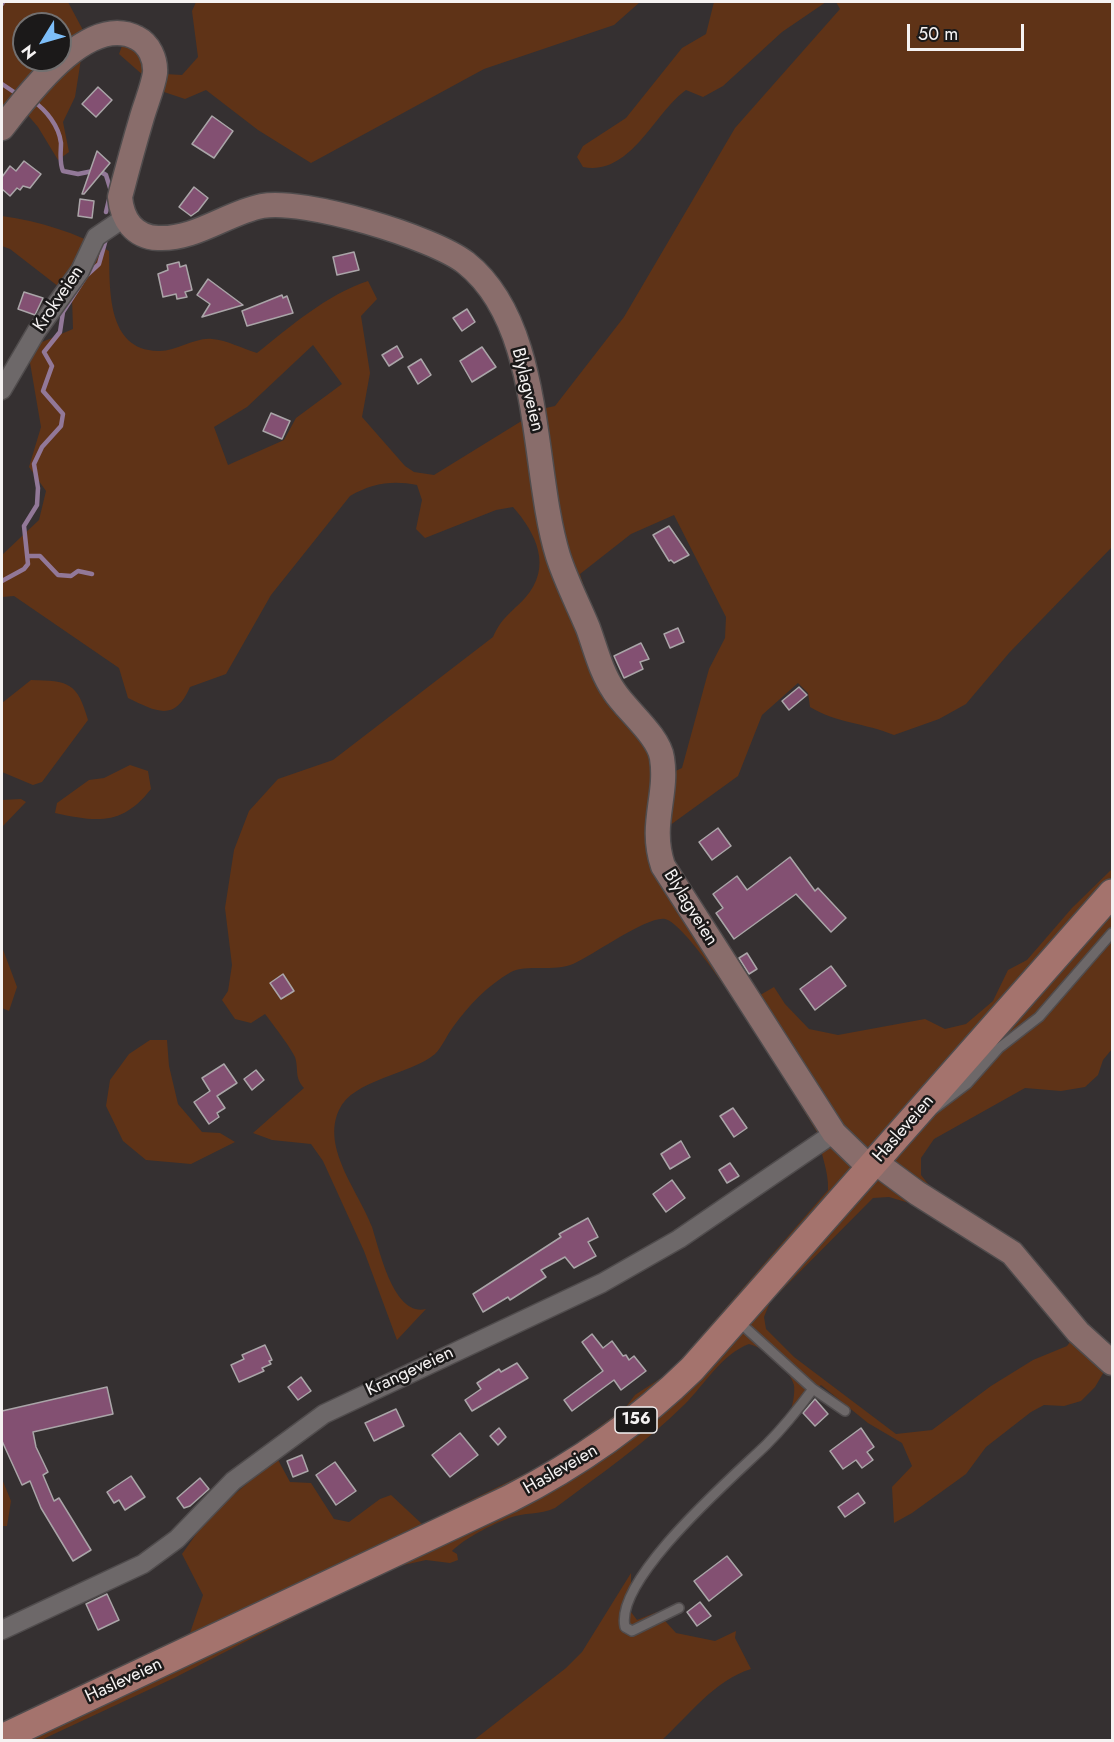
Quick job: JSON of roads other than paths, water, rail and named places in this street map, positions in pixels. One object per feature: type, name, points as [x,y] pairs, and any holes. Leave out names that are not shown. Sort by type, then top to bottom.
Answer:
[{"type":"main road","name":"Hasleveien","points":[[2,1738],[548,1479],[632,1424],[692,1369],[1113,893]]},
{"type":"street","points":[[2,128],[53,67],[86,42],[117,32],[143,42],[154,59],[155,72],[120,197],[124,218]]},
{"type":"street","name":"Blylagveien","points":[[124,218],[132,228],[157,238],[195,232],[263,206],[314,209],[437,246],[461,260],[480,276],[494,295],[509,323],[520,354],[539,435],[551,527],[558,557],[600,665],[613,690],[658,745],[662,758],[656,832],[663,866],[834,1134],[872,1165],[998,1242],[1012,1253],[1078,1332],[1113,1363]]},
{"type":"street","name":"Krokveien","points":[[2,390],[36,332],[80,270],[96,237],[124,218]]},
{"type":"street","name":"Krangeveien","points":[[2,1630],[143,1564],[177,1539],[233,1480],[324,1414],[602,1283],[679,1239],[834,1134]]},
{"type":"lane","points":[[915,1117],[941,1106],[967,1084],[999,1048],[1039,1017],[1113,933]]},
{"type":"lane","points":[[736,1320],[764,1342],[813,1389],[845,1411]]},
{"type":"lane","points":[[679,1608],[632,1631],[625,1627],[624,1614],[630,1599],[656,1557],[712,1496],[768,1443],[813,1389]]},
{"type":"waterway","points":[[2,84],[17,94]]},
{"type":"waterway","points":[[33,101],[43,109],[58,131],[63,171],[78,174],[98,170],[106,175],[111,191],[106,212]]},
{"type":"waterway","points":[[2,581],[24,569],[28,564],[24,526],[37,505],[38,488],[34,464],[42,447],[61,426],[63,414],[43,391],[52,366],[44,352],[60,332],[63,312],[86,276],[99,264],[106,239]]},
{"type":"waterway","points":[[29,556],[40,556],[58,575],[71,576],[78,571],[92,574]]}]
